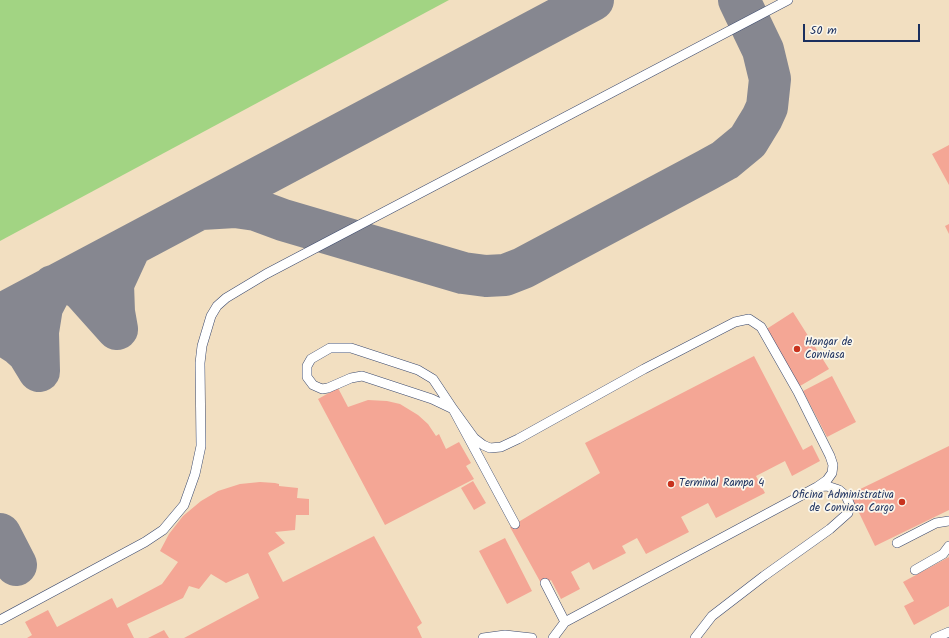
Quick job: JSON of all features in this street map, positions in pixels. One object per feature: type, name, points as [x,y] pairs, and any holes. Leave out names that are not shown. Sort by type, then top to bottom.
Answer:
[{"type":"lane","points":[[0,620],[145,542],[162,530],[184,505],[195,474],[201,446],[200,362],[202,346],[206,328],[211,316],[217,306],[226,298],[266,274],[788,0]]},
{"type":"lane","points":[[515,524],[453,409],[432,399],[362,376],[351,378],[322,389],[313,385],[309,381],[307,366],[311,359],[330,348],[351,348],[426,374],[433,379],[478,442],[490,448],[501,446],[518,439],[644,369],[728,325],[749,319],[761,327],[798,392],[830,456],[833,465],[832,473],[827,480],[818,487],[565,622],[553,638]]},
{"type":"lane","points":[[695,638],[712,616],[764,576],[830,529],[848,513],[850,505],[846,496],[839,490],[827,486],[818,487]]},
{"type":"lane","points":[[898,543],[936,523],[949,521]]},
{"type":"lane","points":[[915,570],[943,554],[949,546]]},
{"type":"lane","points":[[545,583],[565,622]]},
{"type":"lane","points":[[935,638],[949,632]]},
{"type":"lane","points":[[483,638],[505,635],[532,638]]},
{"type":"green space","points":[[0,0],[449,0],[0,241]]},
{"type":"building","points":[[949,145],[949,185],[932,154]]},
{"type":"building","points":[[949,224],[949,234],[945,226]]},
{"type":"building","name":"Hangar de Conviasa","points":[[793,312],[829,369],[800,386],[765,330]]},
{"type":"building","name":"Terminal Rampa 4","points":[[754,356],[803,450],[812,445],[820,461],[792,476],[785,461],[756,476],[765,493],[716,518],[708,503],[681,517],[689,532],[646,554],[637,538],[622,546],[626,553],[593,570],[589,562],[571,572],[580,589],[561,599],[551,580],[542,585],[510,527],[600,473],[585,443]]},
{"type":"building","name":"Hangar de Conviasa","points":[[832,376],[856,422],[827,437],[803,391]]},
{"type":"building","points":[[338,388],[348,407],[368,400],[387,401],[400,404],[418,415],[428,424],[436,436],[439,434],[446,449],[459,442],[471,463],[466,466],[474,479],[385,525],[318,399]]},
{"type":"building","name":"Oficina Administrativa de Conviasa Cargo","points":[[949,446],[949,510],[875,546],[850,494]]},
{"type":"building","points":[[473,481],[486,503],[474,510],[461,488]]},
{"type":"building","points":[[260,482],[275,483],[279,484],[279,486],[298,488],[297,498],[309,499],[309,515],[296,515],[295,530],[275,532],[285,543],[268,553],[283,582],[374,536],[422,623],[417,627],[422,638],[184,638],[259,598],[248,573],[226,583],[211,574],[199,589],[189,586],[183,598],[127,624],[134,638],[27,638],[32,635],[25,622],[48,610],[57,627],[112,598],[117,608],[162,584],[178,562],[160,551],[169,534],[183,516],[201,501],[218,491],[240,484]]},
{"type":"building","points":[[505,538],[532,591],[507,604],[479,551]]},
{"type":"building","points":[[949,557],[949,606],[914,625],[904,606],[914,601],[903,582]]},
{"type":"building","points":[[164,630],[169,638],[148,638]]},
{"type":"taxiway","points":[[0,315],[593,0]]},
{"type":"taxiway","points":[[201,209],[235,207],[256,210],[283,220],[463,273],[486,276],[505,275],[523,268],[707,170],[725,160],[748,141],[767,107],[770,79],[763,50],[739,0]]},
{"type":"taxiway","points":[[0,333],[18,344],[28,353],[39,371],[38,332],[42,307],[53,286],[66,283],[75,285],[83,291],[117,329],[114,312],[113,284],[130,247]]},
{"type":"taxiway","points":[[0,534],[16,565]]},
{"type":"place","name":"Hangar de Conviasa","points":[[797,349]]},
{"type":"place","name":"Terminal Rampa 4","points":[[671,484]]},
{"type":"place","name":"Oficina Administrativa de Conviasa Cargo","points":[[902,502]]}]
